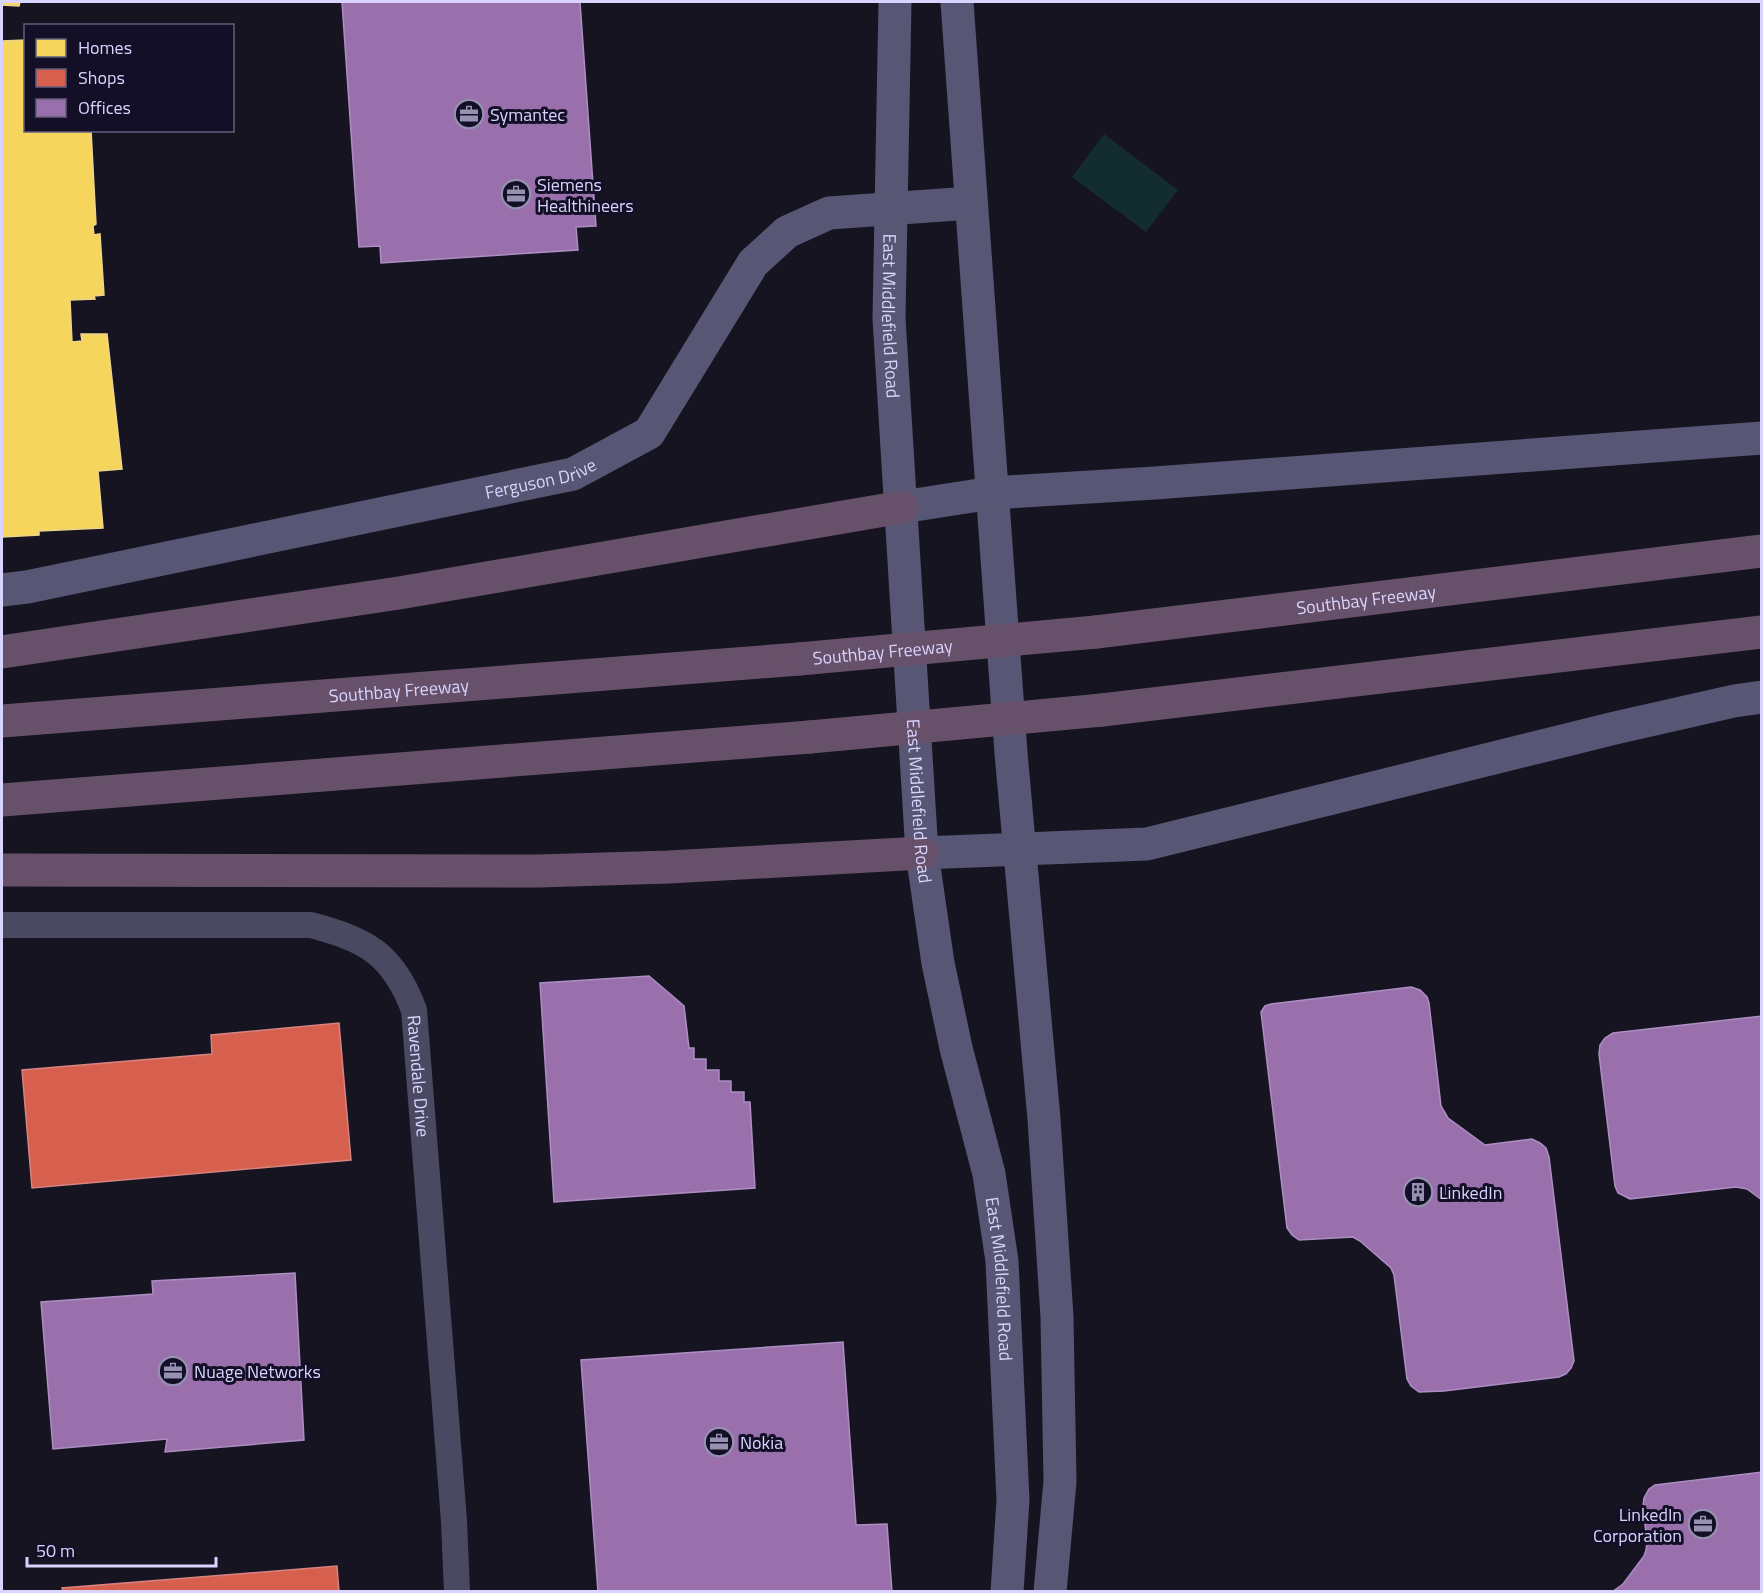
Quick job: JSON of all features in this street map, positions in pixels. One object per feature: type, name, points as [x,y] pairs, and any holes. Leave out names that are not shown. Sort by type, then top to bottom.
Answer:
[{"type":"highway","points":[[2,652],[399,592],[902,507]]},
{"type":"highway","name":"Southbay Freeway","points":[[2,722],[799,659],[1096,632],[1761,551]]},
{"type":"highway","points":[[2,800],[810,737],[1102,710],[1761,632]]},
{"type":"highway","points":[[2,870],[538,871],[669,867],[922,853]]},
{"type":"main road","name":"East Middlefield Road","points":[[895,2],[889,318],[922,853],[938,963],[956,1048],[990,1174],[1002,1261],[1013,1500],[1007,1592]]},
{"type":"main road","points":[[957,2],[1018,850],[1044,1119],[1059,1359],[1060,1481],[1050,1592]]},
{"type":"main road","name":"Ferguson Drive","points":[[2,590],[27,587],[573,474],[649,433],[753,263],[787,232],[829,213],[971,203]]},
{"type":"main road","points":[[902,507],[992,492],[1179,481],[1761,438]]},
{"type":"main road","points":[[922,853],[1147,844],[1615,728],[1761,697]]},
{"type":"street","name":"Ravendale Drive","points":[[2,925],[311,925],[345,934],[368,946],[391,965],[406,988],[414,1010],[454,1521],[457,1592]]},
{"type":"green space","points":[[1104,134],[1178,190],[1146,232],[1072,177]]},
{"type":"building: Homes","points":[[2,2],[20,2],[19,6],[2,5]]},
{"type":"building: Homes","points":[[24,40],[24,132],[91,132],[96,224],[93,226],[94,235],[100,234],[104,295],[94,296],[95,299],[70,300],[72,342],[82,341],[81,334],[107,334],[122,469],[98,471],[103,528],[39,531],[39,535],[3,537],[2,41]]},
{"type":"building: Shops","points":[[339,1023],[351,1160],[32,1188],[22,1070],[212,1054],[211,1035]]},
{"type":"building: Shops","points":[[337,1566],[339,1592],[63,1592],[62,1588]]},
{"type":"building: Offices","name":"Symantec","points":[[342,2],[580,2],[596,226],[576,227],[578,250],[381,263],[380,246],[359,247]]},
{"type":"building: Offices","points":[[649,976],[684,1006],[689,1048],[694,1048],[694,1059],[706,1059],[706,1070],[719,1070],[719,1081],[731,1081],[731,1092],[744,1092],[744,1102],[750,1102],[755,1188],[554,1202],[540,983]]},
{"type":"building: Offices","name":"LinkedIn","points":[[1411,987],[1420,990],[1429,1003],[1441,1106],[1448,1118],[1485,1145],[1532,1139],[1546,1148],[1549,1157],[1574,1361],[1566,1374],[1559,1377],[1419,1392],[1411,1386],[1407,1379],[1394,1275],[1391,1268],[1353,1237],[1299,1240],[1287,1228],[1261,1012],[1265,1006],[1271,1004]]},
{"type":"building: Offices","points":[[1762,1016],[1762,1200],[1747,1189],[1736,1187],[1630,1199],[1618,1193],[1615,1186],[1599,1054],[1600,1045],[1605,1038],[1613,1033]]},
{"type":"building: Offices","name":"Nuage Networks","points":[[295,1273],[304,1440],[165,1452],[167,1439],[53,1449],[41,1302],[153,1294],[152,1281]]},
{"type":"building: Offices","name":"Nokia","points":[[843,1342],[856,1525],[887,1524],[892,1592],[598,1592],[581,1360]]},
{"type":"building: Offices","name":"LinkedIn Corporation","points":[[1762,1472],[1762,1592],[1612,1592],[1623,1584],[1644,1556],[1647,1543],[1643,1506],[1649,1489],[1655,1485]]},
{"type":"place","name":"Symantec","points":[[469,114]]},
{"type":"place","name":"Siemens Healthineers","points":[[516,194]]},
{"type":"place","name":"LinkedIn","points":[[1418,1192]]},
{"type":"place","name":"Nuage Networks","points":[[173,1371]]},
{"type":"place","name":"Nokia","points":[[719,1442]]},
{"type":"place","name":"LinkedIn Corporation","points":[[1703,1524]]}]
